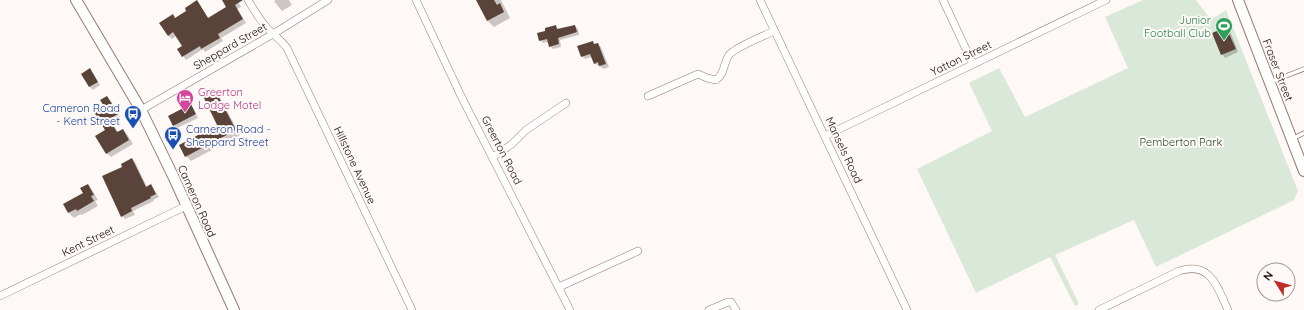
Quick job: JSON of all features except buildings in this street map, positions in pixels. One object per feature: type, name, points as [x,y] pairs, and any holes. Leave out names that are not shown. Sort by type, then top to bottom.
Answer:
[{"type":"main road","name":"Cameron Road","points":[[76,0],[141,110],[174,178],[234,310]]},
{"type":"main road","name":"Fraser Street","points":[[1238,0],[1304,171]]},
{"type":"street","name":"Hillstone Avenue","points":[[248,0],[261,21],[287,48],[412,310]]},
{"type":"street","name":"Sheppard Street","points":[[141,110],[273,34],[328,0]]},
{"type":"street","name":"Greerton Road","points":[[416,0],[434,40],[570,310]]},
{"type":"street","name":"Mansels Road","points":[[760,0],[907,310]]},
{"type":"street","points":[[943,0],[973,64]]},
{"type":"street","name":"Yatton Street","points":[[825,136],[1094,3],[1106,0]]},
{"type":"street","points":[[648,96],[698,74],[716,80],[722,74],[726,60],[733,51],[774,31]]},
{"type":"street","points":[[493,157],[512,144],[526,130],[566,103]]},
{"type":"street","name":"Kent Street","points":[[0,296],[186,206]]},
{"type":"street","points":[[559,288],[638,251]]},
{"type":"street","points":[[1099,310],[1179,271],[1192,268],[1204,272],[1213,279],[1228,310]]},
{"type":"street","points":[[709,310],[728,302],[731,302],[736,310]]},
{"type":"lane","points":[[1269,82],[1304,69]]},
{"type":"lane","points":[[1291,139],[1304,133]]},
{"type":"green space","name":"Pemberton Park","points":[[1143,0],[1196,0],[1211,20],[1226,10],[1298,191],[1294,200],[1156,267],[1134,220],[1055,255],[1079,304],[1075,306],[1050,257],[976,293],[917,169],[992,131],[969,83],[999,68],[1025,117],[1128,68],[1105,17]]},
{"type":"place","name":"Junior Football Club","points":[[1224,41]]},
{"type":"place","name":"Greerton Lodge Motel","points":[[185,113]]},
{"type":"place","name":"Cameron Road - Kent Street","points":[[133,129]]},
{"type":"place","name":"Cameron Road - Sheppard Street","points":[[173,150]]}]
